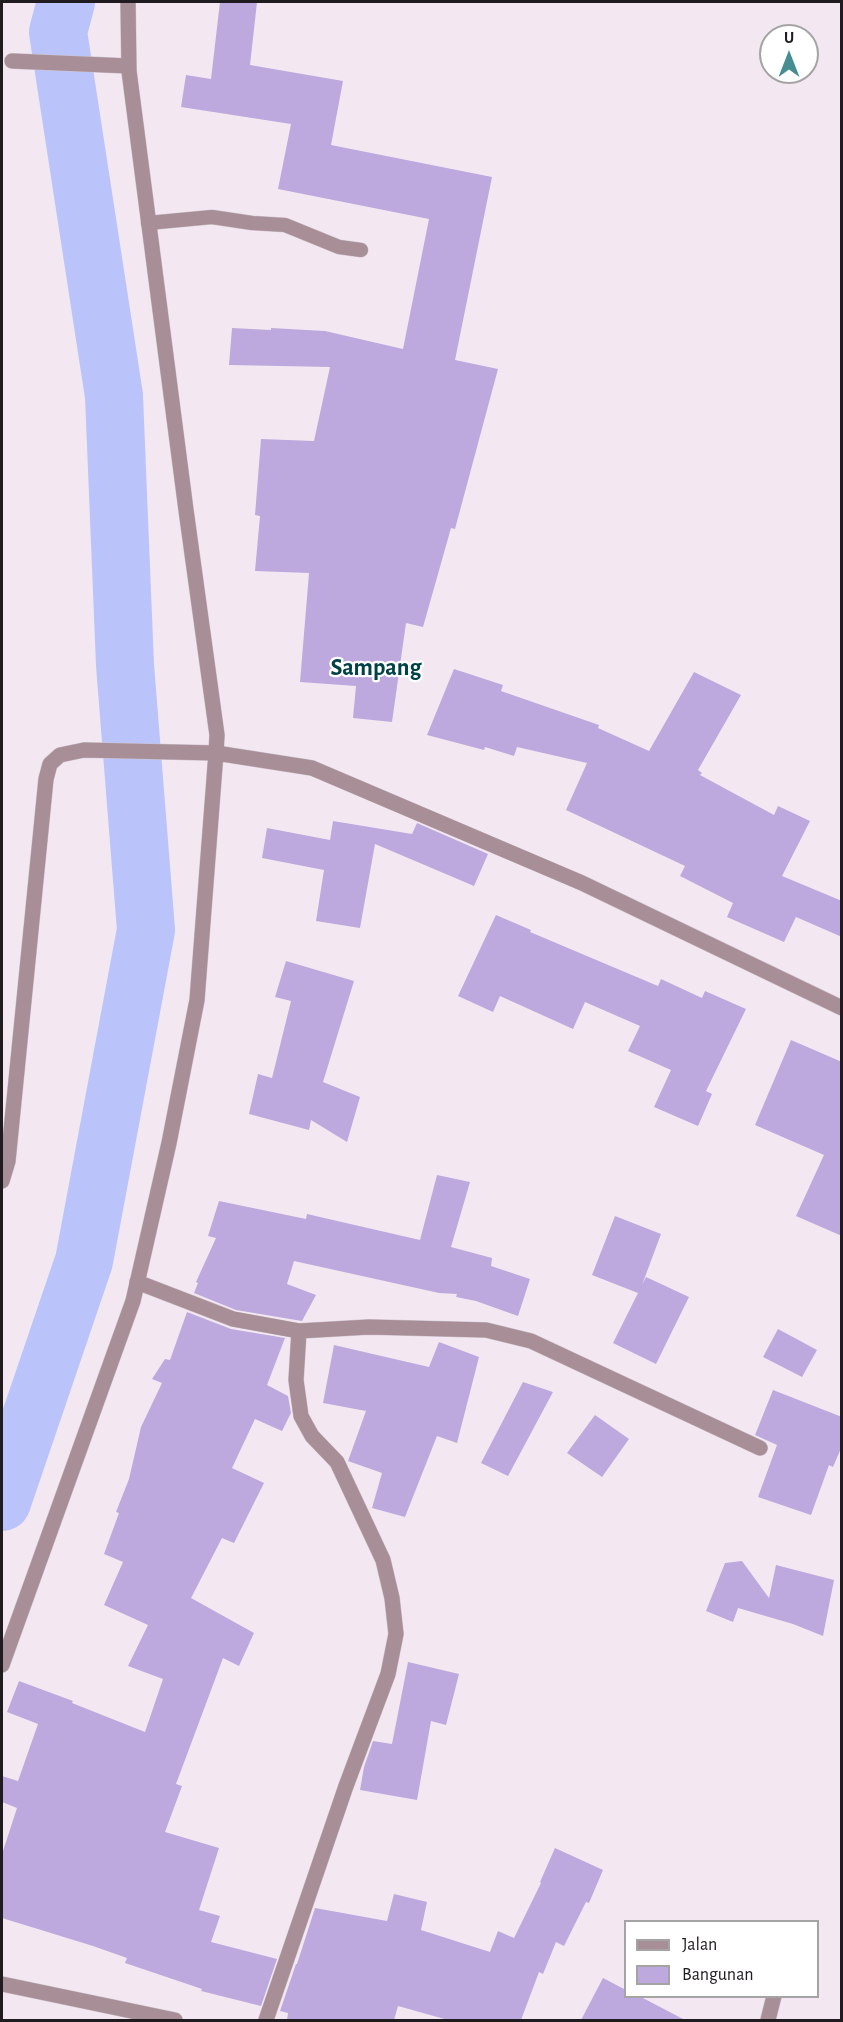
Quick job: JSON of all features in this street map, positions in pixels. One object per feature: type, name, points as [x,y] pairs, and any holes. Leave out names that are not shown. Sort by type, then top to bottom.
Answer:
[{"type":"street","points":[[2,1665],[129,1312],[137,1282],[169,1143],[197,1000],[218,735],[148,223],[129,66],[128,2]]},
{"type":"street","points":[[12,61],[129,66]]},
{"type":"street","points":[[2,1180],[8,1161],[46,779],[50,764],[60,755],[84,750],[216,753],[312,768],[582,883],[842,1008]]},
{"type":"street","points":[[137,1282],[233,1319],[299,1331],[369,1326],[486,1330],[531,1341],[760,1448]]},
{"type":"street","points":[[266,2020],[346,1786],[388,1674],[396,1634],[392,1598],[383,1560],[337,1462],[312,1436],[301,1416],[296,1380],[299,1331]]},
{"type":"street","points":[[2,1984],[176,2020]]},
{"type":"street","points":[[768,2020],[774,1998]]},
{"type":"lane","points":[[148,223],[212,217],[285,225],[339,247],[361,250]]},
{"type":"building","points":[[220,2],[257,2],[250,65],[343,81],[331,145],[492,177],[455,360],[498,369],[455,529],[451,528],[423,627],[406,623],[392,722],[353,718],[356,686],[300,682],[309,573],[255,571],[260,516],[255,515],[261,439],[314,441],[330,367],[229,365],[232,328],[325,331],[403,349],[429,219],[278,189],[291,124],[181,107],[186,75],[211,79]]},
{"type":"building","points":[[454,669],[503,685],[501,691],[599,725],[598,728],[649,751],[694,672],[741,695],[698,770],[702,773],[700,775],[774,815],[778,806],[810,821],[782,876],[842,901],[842,937],[796,917],[784,942],[727,917],[733,903],[680,876],[685,866],[566,810],[587,763],[517,747],[514,756],[485,747],[484,750],[427,735]]},
{"type":"building","points":[[333,821],[412,834],[417,823],[488,854],[474,886],[375,844],[360,928],[316,921],[324,870],[262,858],[267,828],[330,840]]},
{"type":"building","points":[[496,915],[531,930],[530,932],[658,986],[661,979],[702,998],[705,991],[746,1009],[706,1091],[712,1094],[698,1126],[654,1107],[671,1070],[628,1051],[640,1026],[585,1002],[573,1029],[500,996],[493,1012],[458,996]]},
{"type":"building","points":[[286,961],[354,981],[323,1082],[360,1097],[347,1142],[311,1120],[309,1130],[249,1114],[258,1074],[272,1078],[291,1001],[275,997]]},
{"type":"building","points":[[791,1040],[842,1062],[842,1236],[796,1216],[824,1155],[755,1125]]},
{"type":"building","points":[[437,1175],[470,1182],[451,1247],[492,1258],[491,1266],[530,1279],[518,1316],[476,1301],[456,1297],[457,1294],[439,1293],[294,1261],[287,1284],[316,1295],[302,1321],[236,1310],[194,1293],[198,1283],[196,1282],[216,1238],[208,1236],[219,1201],[306,1219],[307,1214],[420,1240]]},
{"type":"building","points":[[615,1216],[661,1234],[642,1285],[646,1277],[689,1297],[656,1364],[613,1343],[638,1293],[592,1275]]},
{"type":"building","points":[[187,1312],[231,1329],[285,1338],[267,1385],[288,1396],[291,1413],[282,1431],[255,1419],[232,1468],[264,1483],[234,1543],[222,1538],[191,1598],[254,1633],[239,1666],[223,1658],[176,1784],[182,1786],[165,1832],[219,1848],[199,1910],[220,1916],[211,1942],[277,1959],[261,2006],[201,1991],[202,1989],[125,1963],[127,1958],[2,1918],[2,1854],[17,1808],[2,1802],[2,1776],[18,1781],[38,1724],[7,1712],[19,1681],[145,1732],[163,1679],[128,1666],[148,1625],[104,1605],[123,1562],[104,1554],[119,1513],[116,1512],[129,1479],[141,1427],[162,1383],[152,1379],[165,1359],[170,1360]]},
{"type":"building","points":[[778,1329],[817,1350],[802,1377],[763,1357]]},
{"type":"building","points":[[439,1342],[479,1357],[457,1443],[437,1436],[405,1517],[372,1508],[382,1473],[348,1461],[366,1411],[323,1403],[334,1345],[429,1367]]},
{"type":"building","points":[[523,1382],[553,1392],[508,1476],[481,1463]]},
{"type":"building","points":[[773,1390],[842,1417],[842,1446],[833,1467],[829,1465],[811,1515],[758,1497],[777,1445],[755,1435]]},
{"type":"building","points":[[595,1415],[629,1439],[602,1477],[567,1453]]},
{"type":"building","points":[[742,1561],[769,1598],[776,1565],[834,1580],[823,1636],[793,1624],[738,1608],[733,1622],[706,1611],[725,1563]]},
{"type":"building","points":[[408,1662],[459,1674],[446,1725],[431,1721],[417,1800],[360,1790],[364,1767],[373,1741],[392,1744]]},
{"type":"building","points":[[555,1848],[603,1870],[589,1903],[586,1902],[564,1946],[556,1942],[543,1974],[539,1972],[521,2020],[448,2020],[398,2006],[394,2020],[287,2020],[288,2013],[280,2011],[315,1908],[387,1921],[394,1894],[427,1902],[421,1930],[490,1952],[498,1931],[514,1938]]},
{"type":"building","points":[[603,1978],[624,1989],[624,1998],[643,1998],[685,2020],[581,2020]]},
{"type":"waterway","points":[[2,1502],[84,1261],[146,930],[125,665],[114,396],[58,32],[66,2]]},
{"type":"district","name":"Sampang","points":[[376,668]]}]
